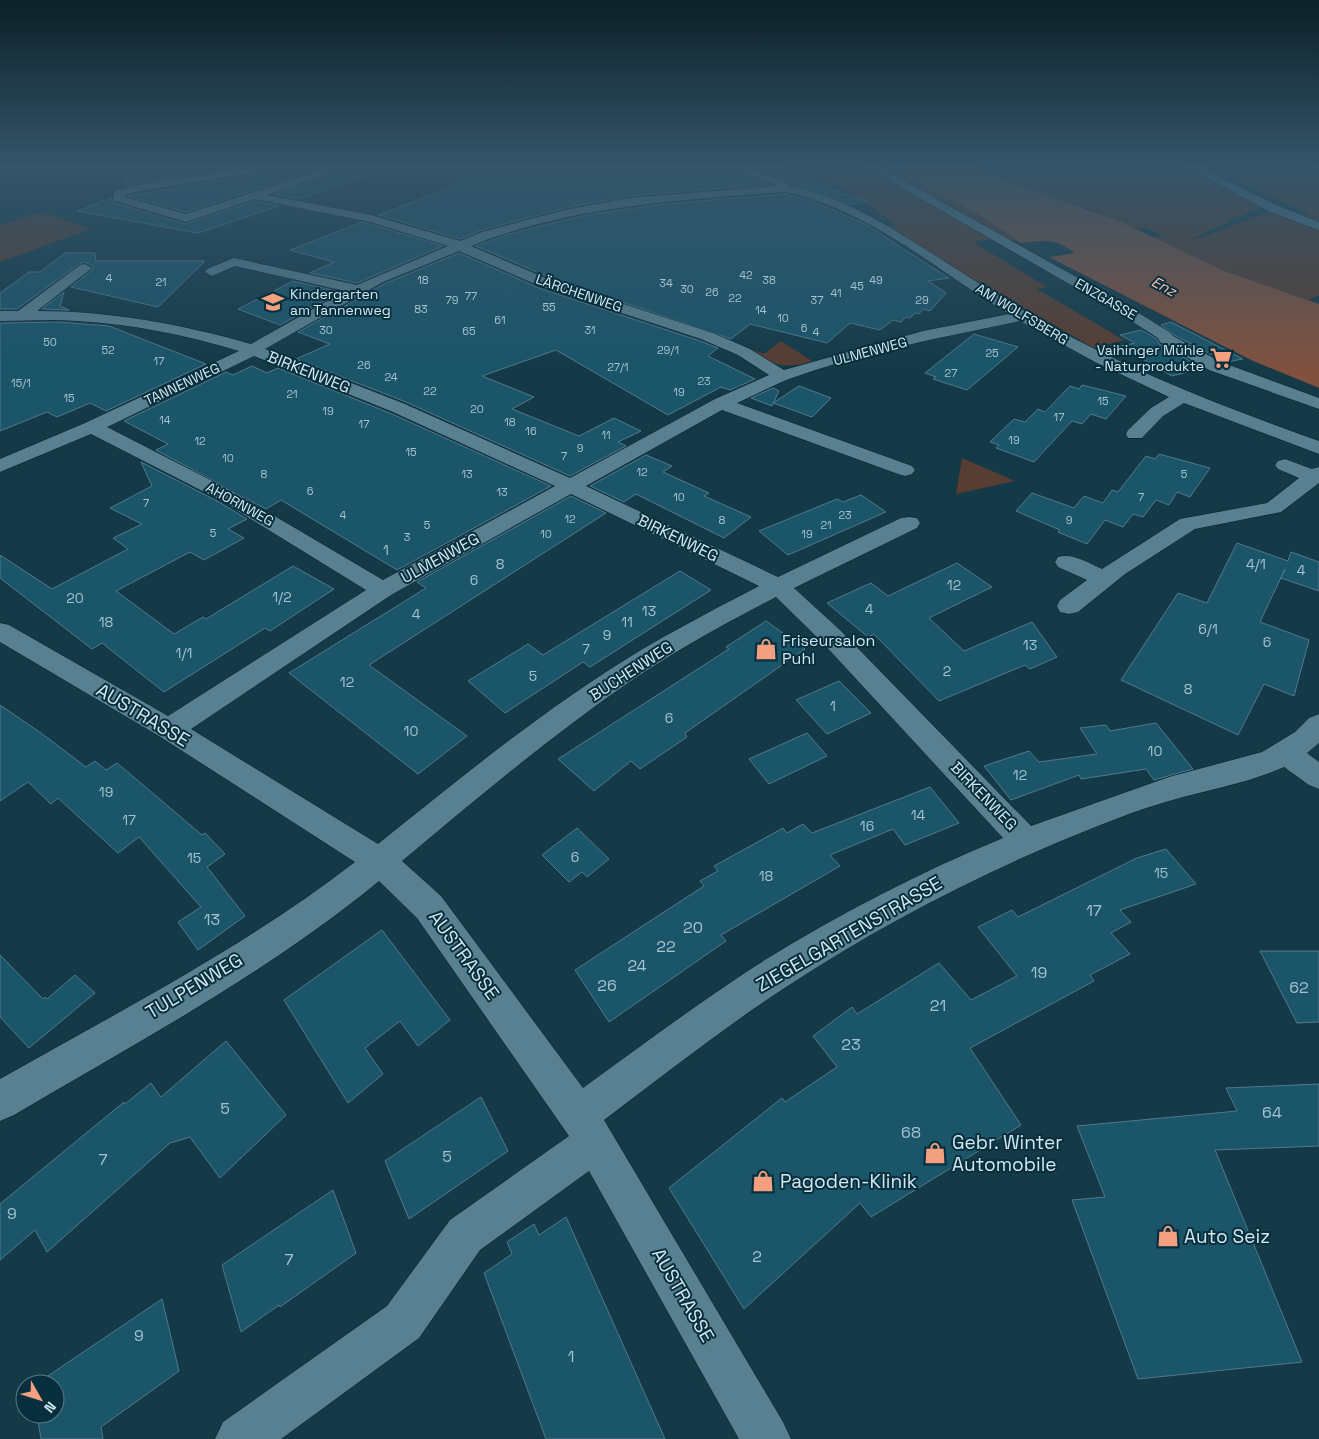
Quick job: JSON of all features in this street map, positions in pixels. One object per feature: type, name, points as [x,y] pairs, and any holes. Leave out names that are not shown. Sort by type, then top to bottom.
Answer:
[{"type":"street","name":"LÄRCHENWEG","points":[[428,234],[459,245],[545,283],[707,336],[744,352],[782,376]]},
{"type":"street","name":"TANNENWEG","points":[[0,466],[235,360],[357,289],[459,245],[492,234]]},
{"type":"street","name":"AM WOLFSBERG","points":[[892,234],[1072,344],[1183,396],[1319,448]]},
{"type":"street","name":"ENZGASSE","points":[[988,234],[1116,305],[1166,338],[1215,366],[1319,404]]},
{"type":"street","points":[[212,272],[234,262],[357,289]]},
{"type":"street","points":[[284,272],[300,263]]},
{"type":"street","points":[[23,315],[85,268]]},
{"type":"street","name":"BIRKENWEG","points":[[0,316],[77,316],[140,323],[199,334],[251,350],[399,408],[569,486],[778,586],[831,636],[1026,841]]},
{"type":"street","name":"ULMENWEG","points":[[169,729],[383,590],[722,403],[782,376],[923,336],[1024,316]]},
{"type":"street","points":[[1054,350],[1072,344]]},
{"type":"street","points":[[1135,434],[1157,412],[1183,396]]},
{"type":"street","points":[[722,403],[905,470]]},
{"type":"street","name":"AHORNWEG","points":[[92,426],[228,496],[383,590]]},
{"type":"street","points":[[1285,465],[1316,475]]},
{"type":"street","points":[[1068,606],[1104,579],[1188,524],[1274,508],[1316,475]]},
{"type":"street","name":"BUCHENWEG","points":[[381,862],[506,757],[600,691],[685,636],[778,586],[909,523]]},
{"type":"street","points":[[1066,562],[1104,579]]},
{"type":"street","name":"AUSTRASSE","points":[[0,631],[169,729],[381,862],[429,907],[587,1128],[766,1439]]},
{"type":"street","name":"ZIEGELGARTENSTRASSE","points":[[240,1439],[403,1322],[465,1235],[587,1128],[780,971],[870,917],[944,878],[1026,841],[1178,786],[1249,769],[1286,754],[1307,740],[1319,726]]},
{"type":"street","points":[[1286,754],[1319,777]]},
{"type":"street","name":"TULPENWEG","points":[[0,1101],[187,991],[299,922],[381,862]]},
{"type":"shaded area","points":[[0,234],[76,234],[0,262]]},
{"type":"shaded area","points":[[901,234],[1007,234],[1017,241],[1010,242],[1002,237],[973,242],[1047,287],[1037,289],[1124,340],[1094,348],[968,276]]},
{"type":"shaded area","points":[[1159,234],[1203,234],[1192,239],[1211,234],[1319,234],[1319,295],[1309,300],[1222,270],[1153,238],[1163,236]]},
{"type":"shaded area","points":[[781,341],[812,361],[787,366],[780,365],[750,352],[753,350],[764,354]]},
{"type":"shaded area","points":[[962,458],[1015,481],[956,494]]},
{"type":"water","name":"Enz","points":[[1008,234],[1147,234],[1222,270],[1319,304],[1319,388],[1251,360],[1049,257],[1075,253],[1062,245],[1050,241],[1021,243]]},
{"type":"building","points":[[331,234],[403,234],[443,246],[357,283],[310,273],[334,262],[290,250]]},
{"type":"building","points":[[444,234],[472,234],[460,239]]},
{"type":"building","points":[[509,234],[881,234],[949,278],[928,281],[946,293],[930,311],[923,309],[919,314],[915,313],[910,318],[906,317],[901,322],[893,320],[880,330],[850,323],[827,343],[750,324],[731,339],[551,278],[476,246]]},
{"type":"building","points":[[65,253],[95,253],[96,261],[205,261],[158,307],[71,287],[93,269],[93,266],[85,262],[79,264],[17,309],[0,309],[0,293],[29,272],[40,272]]},
{"type":"building","points":[[459,253],[539,288],[718,348],[708,356],[755,379],[730,390],[721,387],[668,415],[556,350],[482,376],[534,397],[512,409],[579,436],[614,418],[641,431],[618,442],[626,446],[570,476],[406,402],[296,359],[330,344],[298,332],[384,284]]},
{"type":"building","points":[[293,281],[340,292],[280,325],[238,309]]},
{"type":"building","points":[[64,292],[60,306],[69,310],[42,309]]},
{"type":"building","points":[[58,322],[109,326],[206,364],[106,411],[90,403],[57,417],[47,412],[0,431],[0,323]]},
{"type":"building","points":[[1171,322],[1243,359],[1227,362],[1222,360],[1174,335],[1161,325]]},
{"type":"building","points":[[1141,330],[1157,339],[1159,344],[1203,368],[1172,376],[1120,346],[1135,343],[1120,335]]},
{"type":"building","points":[[974,334],[1018,347],[967,390],[933,379],[936,377],[925,373]]},
{"type":"building","points":[[252,366],[267,373],[278,368],[392,414],[551,486],[397,570],[281,500],[266,509],[156,450],[168,444],[124,421],[226,372],[233,375]]},
{"type":"building","points":[[1082,385],[1126,396],[1106,419],[1091,414],[1082,424],[1072,421],[1034,462],[996,448],[999,445],[990,442],[1014,419],[1025,422],[1038,409],[1045,412],[1070,386],[1079,389]]},
{"type":"building","points":[[799,386],[831,398],[812,417],[773,403]]},
{"type":"building","points":[[773,388],[779,391],[772,406],[751,398]]},
{"type":"building","points":[[1159,454],[1210,468],[1190,497],[1177,492],[1169,505],[1156,500],[1143,517],[1133,514],[1123,527],[1105,520],[1087,544],[1016,511],[1032,493],[1074,508],[1084,496],[1103,503],[1112,490],[1118,492],[1146,456],[1155,459]]},
{"type":"building","points":[[646,455],[672,466],[663,472],[709,493],[704,496],[751,517],[724,538],[636,494],[624,502],[590,486]]},
{"type":"building","points":[[141,462],[219,502],[247,519],[228,529],[244,538],[204,560],[190,552],[116,591],[174,634],[203,617],[206,619],[293,566],[334,589],[270,631],[265,628],[164,692],[102,643],[92,649],[0,578],[0,555],[52,589],[128,549],[113,538],[142,524],[110,508],[152,486]]},
{"type":"building","points":[[861,495],[886,512],[788,555],[759,531],[837,499],[843,502]]},
{"type":"building","points":[[571,496],[606,513],[369,665],[467,736],[418,774],[289,673],[426,588],[417,582]]},
{"type":"building","points":[[1237,543],[1288,561],[1291,552],[1319,562],[1319,591],[1281,578],[1285,569],[1260,622],[1309,640],[1294,696],[1264,684],[1238,735],[1121,680],[1178,593],[1207,603]]},
{"type":"building","points":[[957,563],[992,587],[929,618],[964,651],[1032,622],[1057,657],[1030,669],[1025,665],[939,701],[874,634],[868,637],[827,603],[871,583],[888,596]]},
{"type":"building","points":[[680,571],[711,590],[590,667],[583,662],[505,713],[468,681],[528,644],[543,655]]},
{"type":"building","points":[[766,621],[805,649],[685,733],[687,737],[640,769],[631,761],[594,791],[558,759],[729,649],[726,647]]},
{"type":"building","points":[[839,681],[871,713],[827,734],[796,700]]},
{"type":"building","points":[[0,705],[86,767],[95,761],[106,770],[117,763],[202,835],[205,833],[225,854],[207,867],[245,916],[198,950],[178,922],[201,907],[139,837],[118,853],[58,798],[51,804],[28,782],[0,801]]},
{"type":"building","points":[[1156,723],[1193,769],[1154,780],[1146,769],[1081,779],[1079,775],[1011,800],[984,766],[1029,751],[1039,762],[1097,754],[1080,728],[1106,725],[1110,731]]},
{"type":"building","points":[[807,733],[827,756],[769,784],[749,759]]},
{"type":"building","points":[[930,787],[959,823],[905,845],[893,829],[830,855],[840,866],[721,935],[726,941],[609,1022],[575,970],[704,886],[700,881],[718,871],[714,866],[783,828],[787,833],[803,824],[812,833]]},
{"type":"building","points":[[577,828],[609,859],[587,877],[582,872],[569,882],[542,855]]},
{"type":"building","points":[[1166,849],[1196,884],[1120,910],[1131,922],[1111,933],[1130,954],[1090,975],[1094,981],[970,1048],[1021,1125],[871,1217],[860,1203],[744,1309],[669,1188],[782,1098],[785,1102],[837,1067],[813,1036],[852,1007],[857,1014],[939,963],[971,1000],[1017,976],[978,927],[1012,910],[1018,917],[1137,858]]},
{"type":"building","points":[[382,930],[450,1020],[418,1046],[400,1021],[365,1048],[383,1074],[348,1103],[284,1000]]},
{"type":"building","points":[[1260,951],[1319,951],[1319,1022],[1297,1023]]},
{"type":"building","points":[[0,955],[43,999],[45,997],[47,999],[75,975],[95,993],[29,1048],[0,1017]]},
{"type":"building","points":[[226,1041],[286,1115],[220,1178],[190,1137],[170,1143],[47,1252],[35,1230],[0,1260],[0,1204],[124,1102],[125,1104],[151,1083],[161,1097]]},
{"type":"building","name":"Auto Seiz","points":[[1319,1084],[1319,1146],[1215,1150],[1302,1362],[1138,1379],[1072,1200],[1105,1197],[1077,1126],[1237,1111],[1226,1088]]},
{"type":"building","points":[[481,1097],[508,1151],[409,1219],[385,1161]]},
{"type":"building","points":[[333,1190],[356,1253],[241,1332],[222,1265]]},
{"type":"building","points":[[566,1217],[665,1439],[546,1439],[484,1273],[512,1254],[507,1242],[534,1224],[539,1235]]},
{"type":"building","points":[[162,1299],[179,1371],[101,1427],[103,1439],[41,1439],[39,1424],[65,1424],[65,1374],[51,1374]]},
{"type":"place","name":"Kindergarten am Tannenweg","points":[[273,302]]},
{"type":"place","name":"Vaihinger Mühle - Naturprodukte","points":[[1221,358]]},
{"type":"place","name":"Friseursalon Puhl","points":[[766,649]]},
{"type":"place","name":"Gebr. Winter Automobile","points":[[935,1153]]},
{"type":"place","name":"Pagoden-Klinik","points":[[763,1181]]},
{"type":"place","name":"Auto Seiz","points":[[1168,1236]]}]
